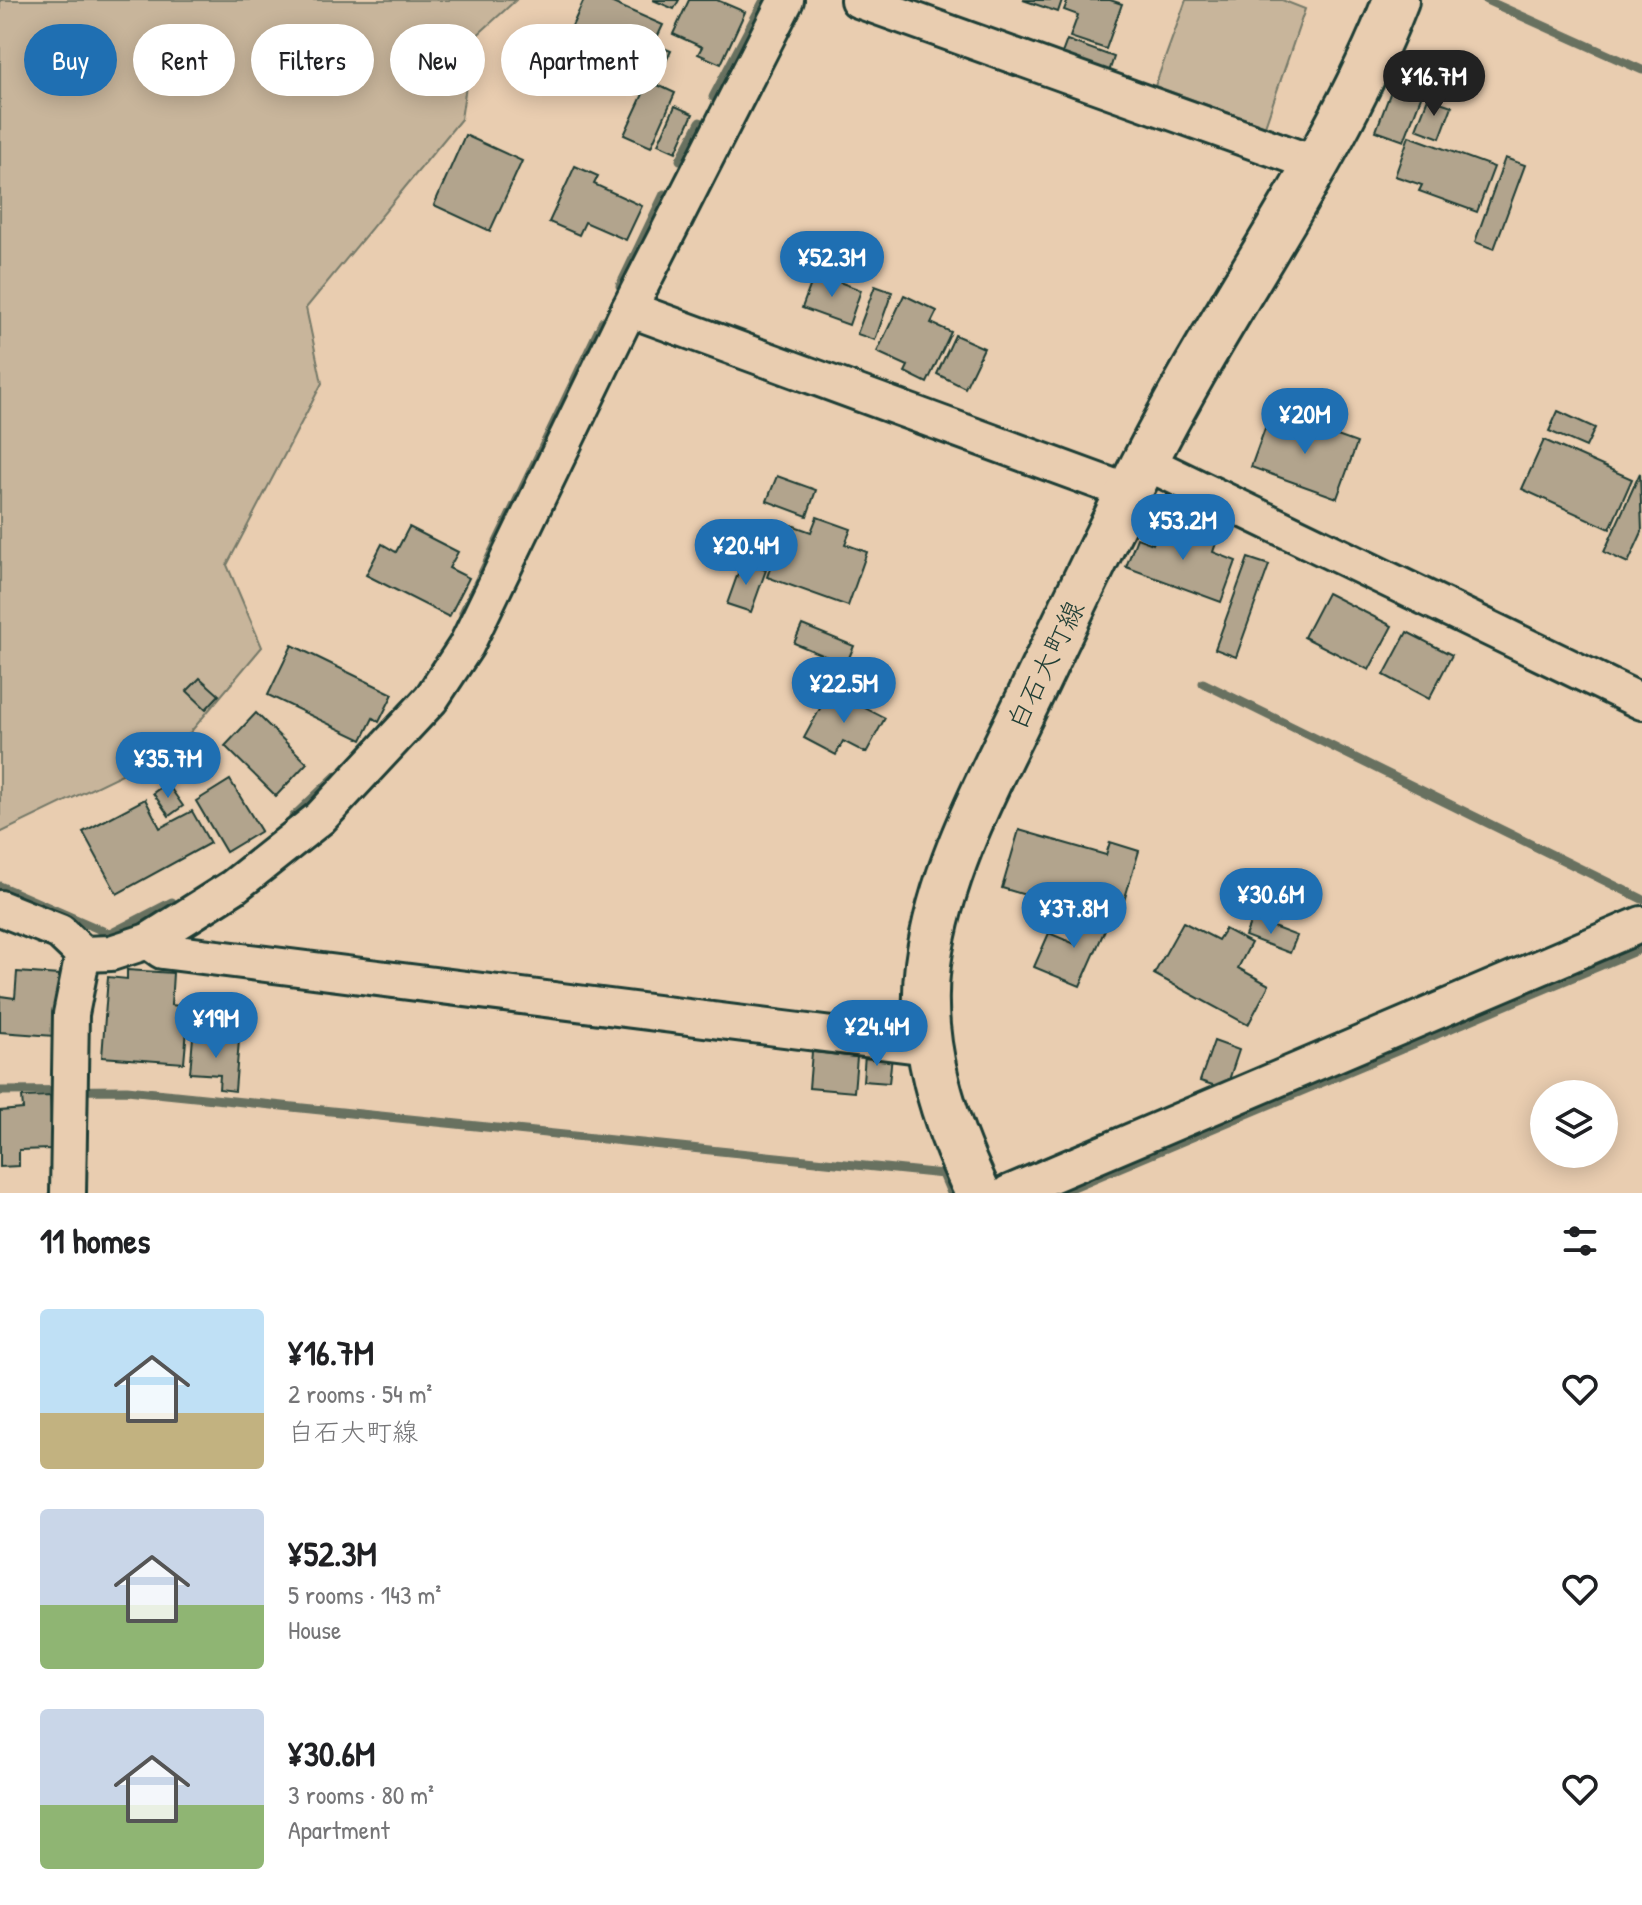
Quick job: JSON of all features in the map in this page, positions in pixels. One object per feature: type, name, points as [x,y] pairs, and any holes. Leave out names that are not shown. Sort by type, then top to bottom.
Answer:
[{"type":"main road","name":"白石大町線","points":[[978,1193],[952,1138],[928,1047],[928,966],[944,891],[1001,756],[1137,477],[1316,164],[1396,0]]},
{"type":"street","points":[[0,908],[60,932],[83,954],[111,953],[148,941],[233,887],[320,818],[431,699],[466,646],[629,309],[786,0]]},
{"type":"street","points":[[858,0],[1316,164]]},
{"type":"street","points":[[629,309],[1137,477],[1642,702]]},
{"type":"street","points":[[1009,1193],[1642,924]]},
{"type":"street","points":[[148,941],[162,951],[928,1047]]},
{"type":"street","points":[[68,1193],[67,1090],[71,1014],[83,954]]},
{"type":"shaded area","points":[[0,0],[516,0],[485,28],[485,24],[390,24],[390,96],[464,96],[461,119],[306,308],[322,383],[227,565],[262,647],[178,747],[0,833]]},
{"type":"shaded area","points":[[1186,0],[1282,0],[1305,9],[1265,126],[1155,86]]},
{"type":"building","points":[[584,0],[606,0],[661,24],[573,24]]},
{"type":"building","points":[[653,0],[679,0],[674,9]]},
{"type":"building","points":[[689,0],[717,0],[745,12],[721,64],[698,54],[702,47],[673,34]]},
{"type":"building","points":[[1023,0],[1062,0],[1058,12]]},
{"type":"building","points":[[1068,0],[1110,0],[1122,4],[1106,49],[1070,37],[1078,15],[1064,10]]},
{"type":"building","points":[[1067,40],[1114,57],[1108,75],[1060,59]]},
{"type":"building","points":[[1394,83],[1422,94],[1404,141],[1376,131]]},
{"type":"building","points":[[667,89],[675,93],[651,147],[624,135],[642,96],[667,96]]},
{"type":"building","points":[[1428,98],[1452,106],[1440,138],[1416,129]]},
{"type":"building","points":[[675,106],[693,114],[676,152],[658,144]]},
{"type":"building","points":[[465,135],[522,161],[490,231],[434,205]]},
{"type":"building","points":[[1409,136],[1494,167],[1477,212],[1419,191],[1422,185],[1395,176]]},
{"type":"building","points":[[1505,158],[1525,165],[1494,249],[1475,242]]},
{"type":"building","points":[[575,166],[598,176],[594,184],[642,206],[626,240],[585,222],[579,235],[549,222]]},
{"type":"building","points":[[815,273],[861,290],[849,325],[802,308]]},
{"type":"building","points":[[875,286],[892,292],[875,340],[857,334]]},
{"type":"building","points":[[904,295],[937,311],[931,323],[951,332],[927,383],[905,372],[908,366],[877,352]]},
{"type":"building","points":[[955,335],[984,348],[965,388],[937,374]]},
{"type":"building","points":[[1558,411],[1595,428],[1586,447],[1549,431]]},
{"type":"building","points":[[1268,420],[1293,428],[1296,421],[1357,443],[1337,498],[1251,467]]},
{"type":"building","points":[[1544,440],[1632,479],[1610,529],[1522,489]]},
{"type":"building","points":[[1640,473],[1642,532],[1628,563],[1604,552]]},
{"type":"building","points":[[777,476],[816,490],[807,516],[767,501]]},
{"type":"building","points":[[1168,492],[1202,504],[1196,521],[1162,509]]},
{"type":"building","points":[[817,517],[851,529],[845,544],[867,552],[848,606],[767,577],[786,523],[811,532]]},
{"type":"building","points":[[1160,523],[1216,543],[1213,552],[1236,561],[1221,602],[1126,567],[1137,538],[1153,544]]},
{"type":"building","points":[[409,527],[458,552],[449,568],[469,578],[449,617],[366,575],[382,544],[396,552]]},
{"type":"building","points":[[1248,558],[1269,565],[1236,657],[1215,649]]},
{"type":"building","points":[[742,562],[766,570],[751,612],[727,604]]},
{"type":"building","points":[[1327,593],[1392,626],[1369,670],[1304,637]]},
{"type":"building","points":[[802,625],[854,646],[846,665],[794,643]]},
{"type":"building","points":[[1407,632],[1452,655],[1429,699],[1384,675]]},
{"type":"building","points":[[292,645],[393,694],[379,722],[373,718],[362,740],[268,695]]},
{"type":"building","points":[[200,678],[219,695],[206,709],[187,691]]},
{"type":"building","points":[[830,690],[885,718],[866,753],[843,741],[836,755],[804,738]]},
{"type":"building","points":[[256,713],[307,763],[276,796],[225,746]]},
{"type":"building","points":[[230,780],[261,831],[226,852],[196,801]]},
{"type":"building","points":[[167,783],[183,806],[169,816],[153,793]]},
{"type":"building","points":[[145,799],[160,828],[192,811],[210,843],[117,894],[83,832]]},
{"type":"building","points":[[1019,830],[1106,855],[1110,842],[1139,851],[1121,911],[1052,891],[1049,902],[1002,888]]},
{"type":"building","points":[[1091,907],[1111,916],[1080,986],[1034,967],[1049,933],[1075,944]]},
{"type":"building","points":[[1252,919],[1297,936],[1290,953],[1245,936]]},
{"type":"building","points":[[1183,922],[1218,940],[1225,929],[1251,943],[1238,968],[1269,985],[1248,1025],[1154,974]]},
{"type":"building","points":[[127,970],[173,973],[171,1005],[189,1007],[184,1063],[102,1057],[108,977],[127,979]]},
{"type":"building","points":[[17,972],[59,975],[54,1036],[0,1032],[0,996],[15,998]]},
{"type":"building","points":[[193,1037],[239,1040],[235,1091],[219,1089],[220,1075],[190,1073]]},
{"type":"building","points":[[1214,1041],[1239,1050],[1226,1089],[1200,1081]]},
{"type":"building","points":[[812,1052],[857,1057],[854,1092],[809,1088]]},
{"type":"building","points":[[865,1054],[892,1056],[889,1083],[863,1081]]},
{"type":"building","points":[[50,1096],[52,1149],[19,1150],[19,1166],[0,1167],[0,1111],[23,1109],[22,1097]]},
{"type":"waterway","points":[[713,97],[764,0]]},
{"type":"waterway","points":[[1486,0],[1642,70]]},
{"type":"waterway","points":[[680,160],[700,122]]},
{"type":"waterway","points":[[620,286],[664,194]]},
{"type":"waterway","points":[[463,613],[603,321]]},
{"type":"waterway","points":[[1203,683],[1642,899]]},
{"type":"waterway","points":[[293,817],[337,775]]},
{"type":"waterway","points":[[0,886],[110,934],[172,902]]},
{"type":"waterway","points":[[1059,1193],[1642,948]]},
{"type":"waterway","points":[[0,1091],[127,1090],[943,1174],[951,1193]]}]
